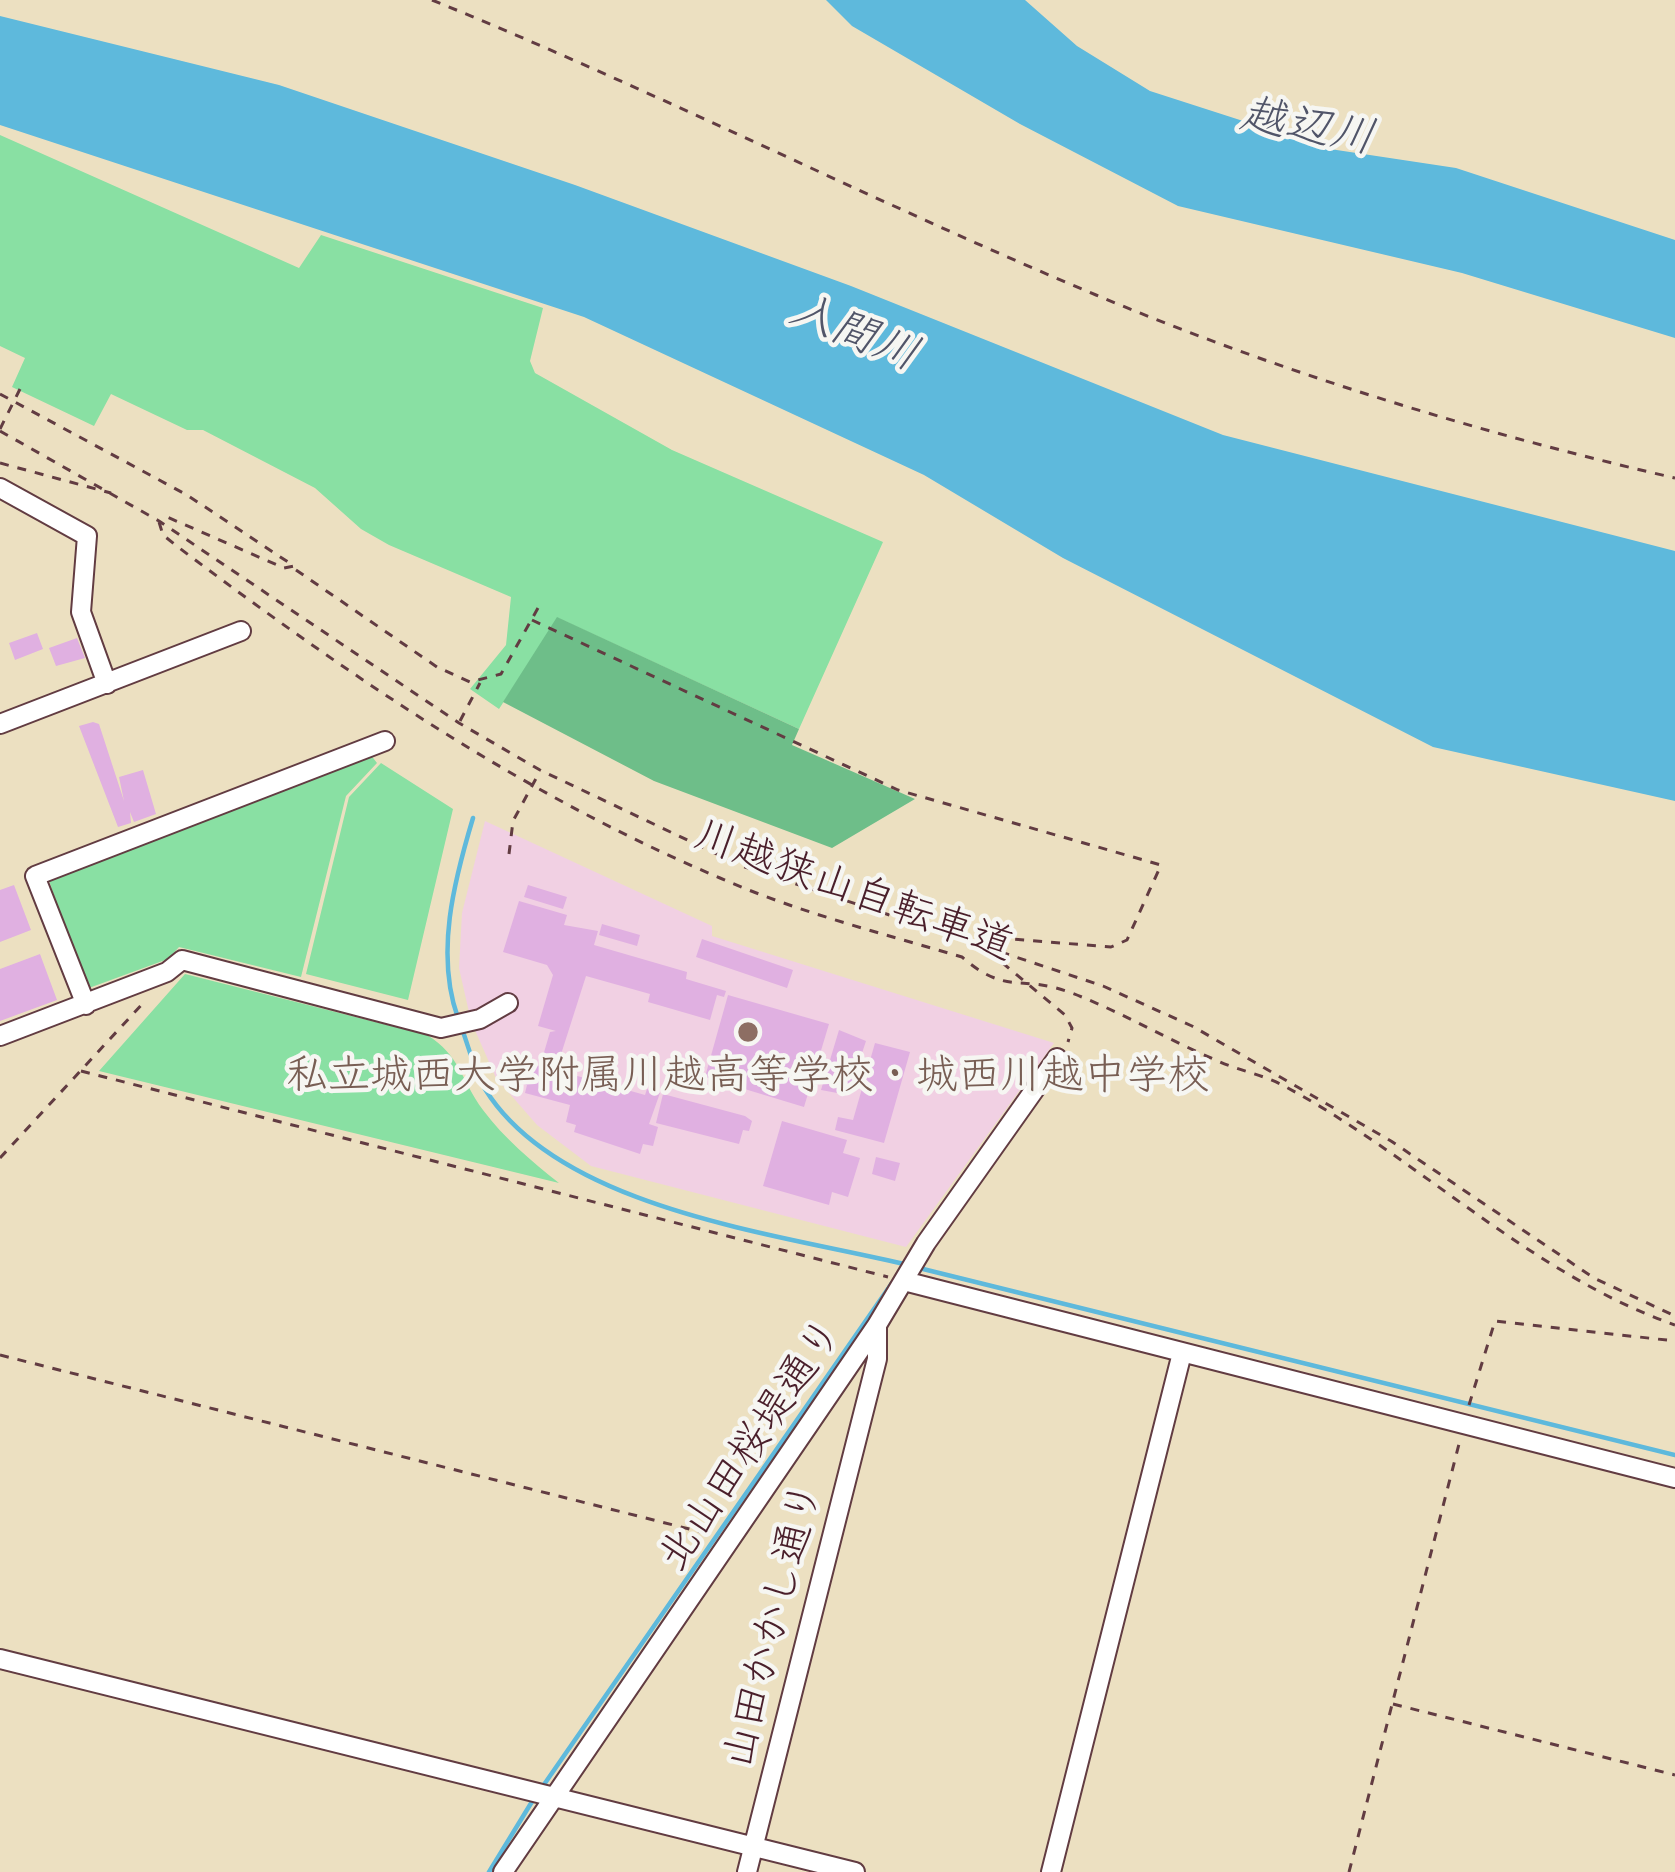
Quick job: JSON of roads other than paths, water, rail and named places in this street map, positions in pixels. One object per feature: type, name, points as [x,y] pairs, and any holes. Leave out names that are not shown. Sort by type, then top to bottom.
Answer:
[{"type":"street","points":[[0,488],[87,536],[81,612],[107,684]]},
{"type":"street","points":[[0,724],[241,632]]},
{"type":"street","points":[[86,1005],[35,875],[385,741]]},
{"type":"street","points":[[0,1036],[167,972],[182,960],[453,1027],[508,1003]]},
{"type":"street","name":"北山田桜堤通り","points":[[503,1872],[1058,1058]]},
{"type":"street","points":[[904,1281],[1675,1478]]},
{"type":"street","name":"山田かかし通り","points":[[747,1872],[877,1359],[877,1325]]},
{"type":"street","points":[[1051,1872],[1182,1353]]},
{"type":"street","points":[[0,1659],[855,1872]]},
{"type":"water","points":[[826,0],[1025,0],[1077,46],[1150,91],[1330,149],[1456,168],[1675,240],[1675,338],[1462,273],[1178,206],[1020,124],[852,26]]},
{"type":"water","name":"入間川","points":[[0,16],[279,85],[575,185],[851,286],[1223,435],[1675,551],[1675,801],[1433,747],[1063,558],[924,475],[584,317],[0,125]]},
{"type":"waterway","points":[[458,1018],[451,994],[448,943],[454,892],[473,818]]},
{"type":"waterway","points":[[462,1029],[485,1089],[519,1130],[565,1163],[618,1190],[677,1211],[908,1265]]},
{"type":"waterway","points":[[919,1268],[1675,1455]]},
{"type":"waterway","points":[[543,1786],[892,1283]]},
{"type":"waterway","points":[[489,1872],[533,1800]]},
{"type":"place","name":"私立城西大学附属川越高等学校・城西川越中学校","points":[[748,1032]]},
{"type":"water label","name":"越辺川","points":[[1308,127]]}]
